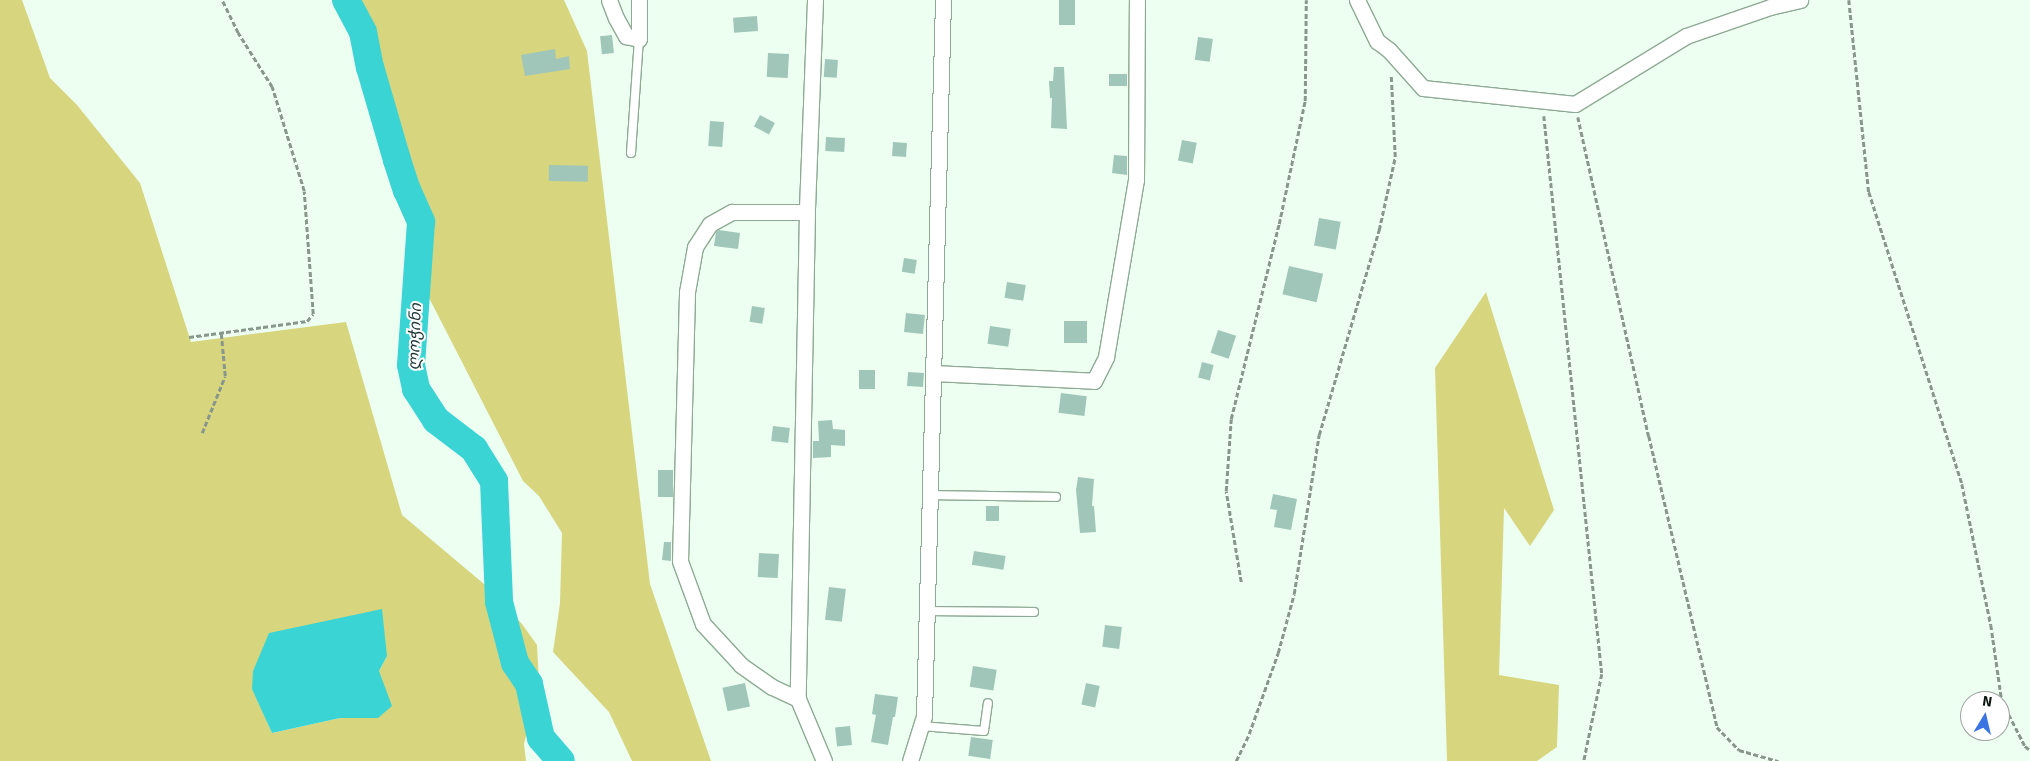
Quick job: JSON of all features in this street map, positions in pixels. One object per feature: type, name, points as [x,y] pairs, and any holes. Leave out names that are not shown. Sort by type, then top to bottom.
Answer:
[{"type":"street","points":[[609,0],[626,36],[639,39],[639,0]]},
{"type":"street","points":[[815,0],[807,212],[798,699],[824,761]]},
{"type":"street","points":[[910,761],[924,716],[943,0]]},
{"type":"street","points":[[933,373],[1094,381],[1106,357],[1136,180],[1136,0]]},
{"type":"street","points":[[1357,0],[1377,41],[1389,50],[1423,88],[1575,104],[1686,36],[1770,7],[1800,0]]},
{"type":"street","points":[[798,699],[772,687],[741,665],[703,624],[680,561],[687,292],[695,247],[710,224],[732,212],[807,212]]},
{"type":"lane","points":[[632,153],[639,39]]},
{"type":"lane","points":[[929,494],[1056,497]]},
{"type":"lane","points":[[927,611],[1034,612]]},
{"type":"lane","points":[[921,726],[984,731],[988,703]]},
{"type":"path","points":[[189,337],[307,321],[313,314],[304,191],[272,87],[238,33],[222,0]]},
{"type":"path","points":[[1241,582],[1226,491],[1231,418],[1279,224],[1304,100],[1306,0]]},
{"type":"path","points":[[1849,0],[1869,192],[1962,484],[1990,625],[2002,700],[2024,746],[2030,750]]},
{"type":"path","points":[[1236,761],[1278,653],[1294,594],[1319,435],[1379,230],[1395,157],[1389,50]]},
{"type":"path","points":[[1542,100],[1602,674],[1584,761]]},
{"type":"path","points":[[1575,104],[1649,436],[1717,727],[1739,750],[1778,761]]},
{"type":"path","points":[[202,432],[225,376],[221,332]]},
{"type":"shaded area","points":[[0,0],[22,0],[50,78],[77,105],[140,183],[191,342],[346,322],[402,515],[484,584],[522,624],[537,645],[539,682],[524,744],[526,761],[0,761]],"holes":[[[387,656],[379,671],[378,718],[340,718],[272,733],[252,688]]]},
{"type":"shaded area","points":[[362,0],[564,0],[587,51],[650,584],[711,761],[632,761],[609,712],[553,652],[560,603],[562,533],[539,496],[523,481],[424,288],[428,218]]},
{"type":"shaded area","points":[[1486,292],[1554,510],[1530,546],[1504,508],[1499,675],[1559,685],[1557,747],[1537,761],[1447,761],[1435,368]]},
{"type":"water","points":[[382,609],[387,656],[379,671],[392,706],[378,718],[340,718],[272,733],[252,689],[253,671],[269,633]]},
{"type":"building","points":[[1059,0],[1075,0],[1075,25],[1059,25]]},
{"type":"building","points":[[757,16],[758,31],[734,33],[733,18]]},
{"type":"building","points":[[612,35],[614,53],[602,54],[600,36]]},
{"type":"building","points":[[1198,37],[1213,39],[1210,62],[1195,60]]},
{"type":"building","points":[[555,49],[556,59],[569,56],[570,69],[525,76],[521,55]]},
{"type":"building","points":[[768,53],[789,54],[788,78],[767,77]]},
{"type":"building","points":[[825,59],[838,60],[837,78],[824,77]]},
{"type":"building","points":[[1054,67],[1064,67],[1067,129],[1051,128],[1052,98],[1050,98],[1049,81],[1053,81]]},
{"type":"building","points":[[1109,74],[1127,74],[1127,86],[1109,86]]},
{"type":"building","points":[[760,115],[775,123],[769,134],[754,126]]},
{"type":"building","points":[[710,121],[724,122],[722,147],[708,146]]},
{"type":"building","points":[[826,137],[845,138],[844,152],[825,151]]},
{"type":"building","points":[[1182,140],[1197,143],[1193,163],[1178,161]]},
{"type":"building","points":[[893,142],[907,143],[906,157],[892,156]]},
{"type":"building","points":[[1114,155],[1127,156],[1127,175],[1112,173]]},
{"type":"building","points":[[549,165],[588,166],[588,182],[549,181]]},
{"type":"building","points":[[1319,218],[1341,222],[1336,249],[1314,246]]},
{"type":"building","points":[[719,230],[740,233],[738,249],[714,246],[716,232]]},
{"type":"building","points":[[904,258],[917,260],[915,274],[902,272]]},
{"type":"building","points":[[1289,266],[1323,274],[1317,302],[1282,294]]},
{"type":"building","points":[[1007,282],[1026,285],[1023,301],[1004,298]]},
{"type":"building","points":[[752,306],[765,308],[762,324],[749,322]]},
{"type":"building","points":[[906,313],[925,315],[923,334],[904,332]]},
{"type":"building","points":[[1064,321],[1087,321],[1087,343],[1064,343]]},
{"type":"building","points":[[990,326],[1011,329],[1008,347],[987,344]]},
{"type":"building","points":[[1218,330],[1236,336],[1229,359],[1211,353]]},
{"type":"building","points":[[1202,362],[1214,365],[1210,380],[1198,378]]},
{"type":"building","points":[[859,370],[875,370],[875,389],[859,389]]},
{"type":"building","points":[[908,372],[924,373],[923,387],[907,386]]},
{"type":"building","points":[[1061,393],[1087,396],[1084,416],[1059,413]]},
{"type":"building","points":[[832,420],[833,429],[845,430],[845,446],[831,445],[831,457],[813,458],[813,441],[819,441],[818,421]]},
{"type":"building","points":[[773,426],[790,428],[788,443],[771,441]]},
{"type":"building","points":[[658,470],[673,470],[673,497],[658,497]]},
{"type":"building","points":[[1078,477],[1094,479],[1092,506],[1094,506],[1096,532],[1080,533],[1076,490]]},
{"type":"building","points":[[1273,494],[1297,499],[1291,530],[1274,527],[1277,510],[1270,509]]},
{"type":"building","points":[[986,506],[999,506],[999,521],[986,521]]},
{"type":"building","points":[[664,542],[671,542],[671,561],[662,560]]},
{"type":"building","points":[[974,551],[1006,556],[1003,570],[972,565]]},
{"type":"building","points":[[759,553],[779,554],[778,578],[758,577]]},
{"type":"building","points":[[829,587],[846,589],[842,622],[825,620]]},
{"type":"building","points":[[1105,625],[1122,627],[1119,649],[1102,647]]},
{"type":"building","points":[[973,666],[997,670],[993,690],[970,687]]},
{"type":"building","points":[[745,683],[750,706],[727,711],[723,688]]},
{"type":"building","points":[[1086,683],[1100,686],[1095,707],[1081,705]]},
{"type":"building","points":[[875,694],[898,697],[888,745],[871,742],[876,715],[872,714]]},
{"type":"building","points":[[850,726],[852,745],[837,746],[835,728]]},
{"type":"building","points":[[971,737],[993,740],[990,759],[968,756]]},
{"type":"waterway","name":"ლოჭინი","points":[[346,0],[363,32],[370,67],[397,160],[407,190],[421,222],[411,365],[416,389],[436,420],[474,449],[494,481],[499,602],[515,663],[529,684],[541,738],[561,761]]}]
